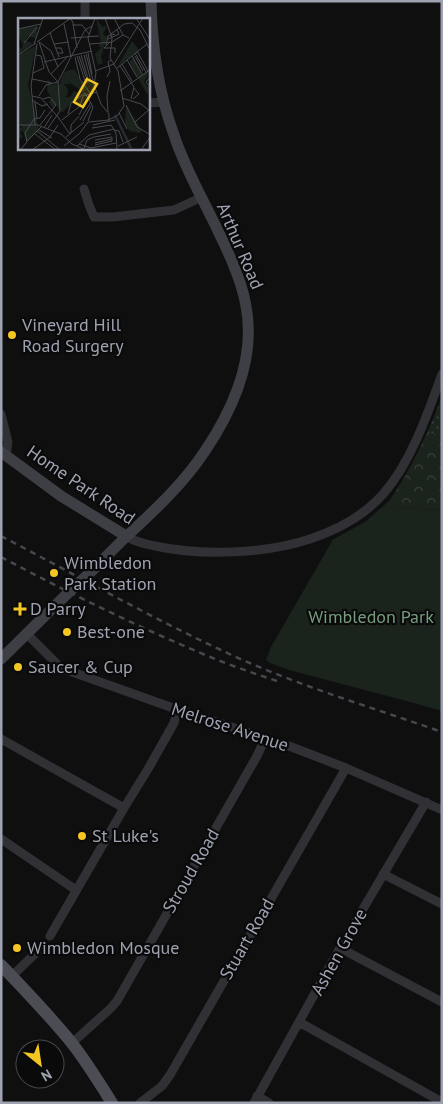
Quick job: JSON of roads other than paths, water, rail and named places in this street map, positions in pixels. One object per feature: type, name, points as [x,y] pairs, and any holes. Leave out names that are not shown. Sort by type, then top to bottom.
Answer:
[{"type":"main road","points":[[1,964],[72,1043],[112,1103]]},
{"type":"street","points":[[85,1],[85,18]]},
{"type":"street","name":"Arthur Road","points":[[1,658],[168,497],[205,452],[228,413],[247,359],[249,340],[246,306],[236,273],[218,232],[200,198],[174,135],[164,102],[156,69],[151,1]]},
{"type":"street","points":[[150,103],[164,102]]},
{"type":"street","points":[[84,189],[94,217],[114,217],[174,210],[200,198]]},
{"type":"street","name":"Home Park Road","points":[[4,454],[62,496],[137,541],[169,549],[230,552],[288,544],[310,539],[337,528],[359,515],[380,498],[392,483],[409,455],[442,374]]},
{"type":"street","points":[[1,414],[8,442],[4,454]]},
{"type":"street","name":"Melrose Avenue","points":[[26,633],[61,668],[177,711],[186,712],[289,746],[346,768],[442,810]]},
{"type":"street","points":[[50,936],[174,723],[177,711]]},
{"type":"street","points":[[1,738],[124,808]]},
{"type":"street","name":"Stroud Road","points":[[72,1043],[112,1008],[117,1001],[265,739]]},
{"type":"street","name":"Stuart Road","points":[[140,1103],[162,1086],[170,1075],[346,768]]},
{"type":"street","name":"Ashen Grove","points":[[255,1099],[340,948],[426,802]]},
{"type":"street","points":[[1,840],[76,890]]},
{"type":"street","points":[[383,874],[442,904]]},
{"type":"street","points":[[12,976],[43,946]]},
{"type":"street","points":[[340,948],[442,1002]]},
{"type":"street","points":[[299,1022],[442,1102]]},
{"type":"street","points":[[255,1099],[269,1103]]},
{"type":"railway","points":[[1,536],[165,623],[221,650],[275,674],[442,732]]},
{"type":"railway","points":[[1,557],[80,598],[161,636],[223,662],[277,681]]},
{"type":"place","name":"Vineyard Hill Road Surgery","points":[[12,335]]},
{"type":"place","name":"Wimbledon Park Station","points":[[54,573]]},
{"type":"place","name":"D Parry","points":[[20,609]]},
{"type":"place","name":"Best-one","points":[[67,632]]},
{"type":"place","name":"Saucer & Cup","points":[[18,667]]},
{"type":"place","name":"St Luke's","points":[[82,836]]},
{"type":"place","name":"Wimbledon Mosque","points":[[17,948]]},
{"type":"park label","name":"Wimbledon Park","points":[[371,617]]}]
